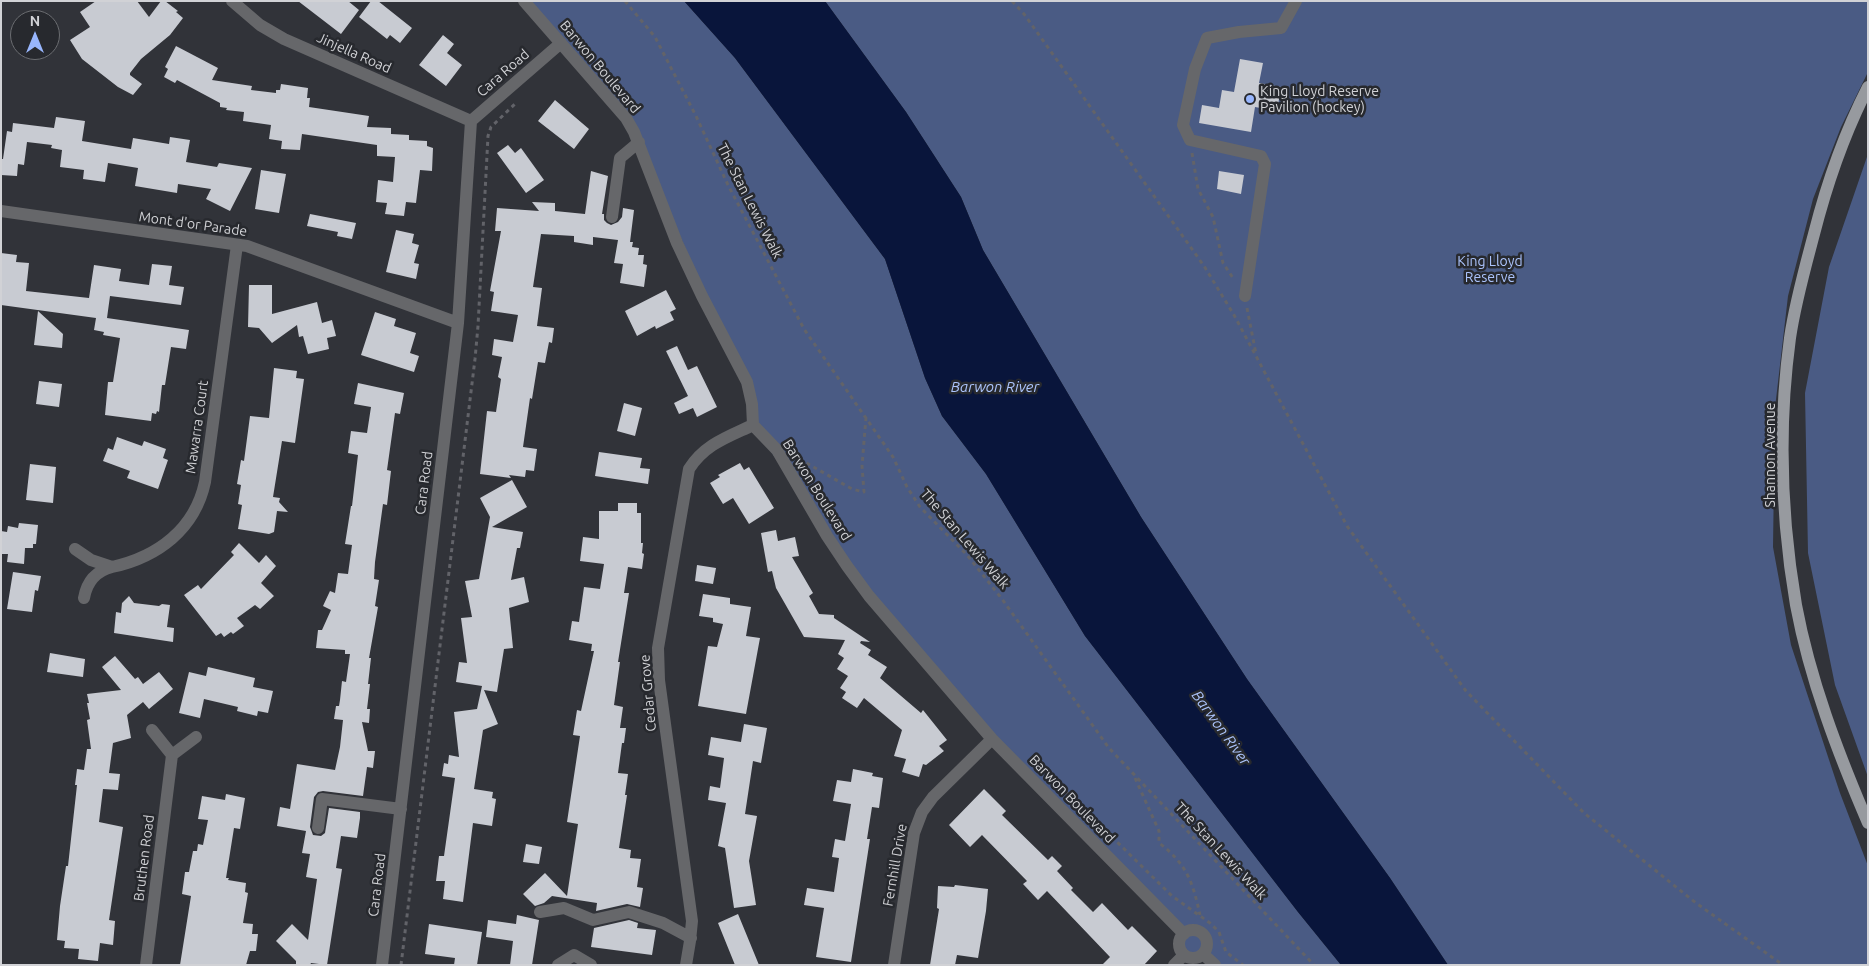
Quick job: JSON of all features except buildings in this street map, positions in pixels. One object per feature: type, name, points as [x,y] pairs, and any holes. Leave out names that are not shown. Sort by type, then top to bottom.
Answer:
[{"type":"main road","name":"Shannon Avenue","points":[[1868,87],[1852,117],[1824,195],[1803,274],[1790,338],[1784,405],[1782,478],[1787,543],[1797,607],[1819,697],[1848,777],[1868,823]]},
{"type":"street","name":"Jinjella Road","points":[[232,1],[260,25],[284,39],[471,121]]},
{"type":"street","name":"Barwon Boulevard","points":[[524,1],[626,118],[639,142],[678,243],[711,313],[747,382],[752,404],[753,425],[777,450],[827,536],[869,596],[992,739],[1184,934]]},
{"type":"street","points":[[1245,296],[1265,164],[1261,156],[1190,140],[1183,125],[1195,69],[1207,38],[1239,32],[1281,28],[1296,1]]},
{"type":"street","name":"Cara Road","points":[[382,965],[458,323],[471,121],[560,43]]},
{"type":"street","points":[[612,217],[620,158],[639,142]]},
{"type":"street","name":"Mont d'or Parade","points":[[1,211],[247,246],[458,323]]},
{"type":"street","name":"Mawarra Court","points":[[84,598],[88,585],[94,575],[102,570],[146,556],[171,539],[189,521],[200,499],[205,482],[237,245]]},
{"type":"street","name":"Cedar Grove","points":[[686,965],[692,921],[659,680],[658,648],[689,469],[697,456],[709,446],[753,425]]},
{"type":"street","points":[[75,549],[91,560],[112,567]]},
{"type":"street","points":[[152,730],[172,755],[196,737]]},
{"type":"street","name":"Fernhill Drive","points":[[894,965],[914,833],[922,812],[933,797],[992,739]]},
{"type":"street","name":"Bruthen Road","points":[[146,965],[172,755]]},
{"type":"street","points":[[318,828],[322,799],[401,809]]},
{"type":"street","points":[[540,912],[564,908],[593,920],[628,912],[663,923],[691,938]]},
{"type":"street","points":[[1192,930],[1205,936],[1208,946],[1200,957],[1192,958],[1184,955],[1181,951],[1179,942],[1184,934],[1192,930]]},
{"type":"street","points":[[1203,954],[1215,965]]},
{"type":"street","points":[[558,965],[574,955],[591,965]]},
{"type":"street","points":[[1174,965],[1184,955]]},
{"type":"path","name":"The Stan Lewis Walk","points":[[625,1],[655,37],[696,116],[728,185],[804,329],[893,457],[907,487],[920,507],[967,555],[1002,599],[1109,748],[1314,965]]},
{"type":"path","points":[[1012,1],[1024,14],[1204,266],[1234,315],[1347,526],[1466,691],[1584,813],[1696,904],[1783,965]]},
{"type":"path","points":[[400,965],[476,343],[488,136],[492,126],[518,101]]},
{"type":"path","points":[[1190,140],[1198,189],[1213,217],[1223,263],[1245,296],[1257,357]]},
{"type":"path","points":[[783,461],[803,461],[852,489],[864,492],[862,466],[866,417]]},
{"type":"path","points":[[1043,770],[1056,780],[1172,896],[1201,916],[1219,932],[1226,952],[1242,965]]},
{"type":"path","points":[[1133,773],[1159,831],[1159,842],[1181,863],[1193,884],[1201,916]]},
{"type":"green space","points":[[524,1],[684,1],[735,58],[885,259],[925,378],[942,416],[986,474],[1085,636],[1341,965],[1215,965],[1200,957],[1188,957],[1181,948],[1181,937],[992,739],[869,596],[753,425],[736,363],[634,132]]},
{"type":"green space","name":"King Lloyd Reserve","points":[[825,1],[1868,1],[1868,72],[1841,127],[1813,199],[1788,296],[1775,408],[1773,547],[1791,645],[1840,793],[1868,866],[1868,965],[1448,965],[1390,878],[1247,679],[1141,517],[983,250],[961,197],[906,112]]},
{"type":"green space","points":[[1868,154],[1868,777],[1835,685],[1808,553],[1805,393],[1829,267]]},
{"type":"water","name":"Barwon River","points":[[684,1],[825,1],[906,112],[961,197],[983,250],[1141,517],[1247,679],[1390,878],[1448,965],[1341,965],[1298,912],[1085,636],[986,474],[942,416],[925,378],[885,259],[735,58]]},
{"type":"place","name":"King Lloyd Reserve Pavilion (hockey)","points":[[1250,99]]}]
